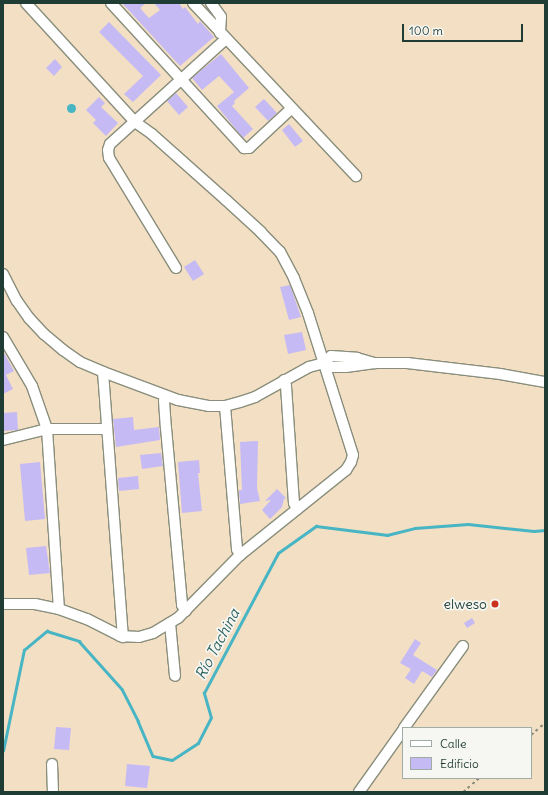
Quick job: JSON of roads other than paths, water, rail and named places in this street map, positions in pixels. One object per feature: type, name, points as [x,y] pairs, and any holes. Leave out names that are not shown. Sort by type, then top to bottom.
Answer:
[{"type":"street","points":[[3,604],[35,604],[59,609],[87,619],[108,631],[123,637],[145,636],[170,623],[186,611],[207,587],[240,555],[346,470],[352,458],[352,448],[324,363],[294,278],[280,252],[261,232],[226,200],[152,134],[135,122],[26,3]]},
{"type":"street","points":[[111,3],[244,148],[249,148],[291,109]]},
{"type":"street","points":[[193,3],[291,109],[356,176]]},
{"type":"street","points":[[211,3],[221,17],[223,36]]},
{"type":"street","points":[[176,268],[109,158],[108,150],[110,144],[180,79],[223,36]]},
{"type":"street","points":[[3,274],[17,301],[44,334],[80,362],[166,396],[194,403],[225,406],[255,397],[309,367],[324,363],[331,356],[357,358],[375,363],[407,363],[500,374],[545,382]]},
{"type":"street","points":[[3,336],[32,386],[47,430],[59,609]]},
{"type":"street","points":[[103,372],[123,637]]},
{"type":"street","points":[[284,380],[286,386],[294,503],[297,509]]},
{"type":"street","points":[[166,396],[164,401],[166,428],[182,606],[186,611]]},
{"type":"street","points":[[225,406],[237,549],[240,555]]},
{"type":"street","points":[[3,440],[47,430],[107,429]]},
{"type":"street","points":[[170,623],[175,676]]},
{"type":"street","points":[[405,727],[463,646]]},
{"type":"street","points":[[359,792],[402,732]]},
{"type":"street","points":[[52,764],[53,792]]},
{"type":"water","points":[[71,103],[76,108],[71,113],[66,108]]},
{"type":"waterway","name":"Río Tachina","points":[[3,751],[24,650],[47,631],[79,641],[122,689],[153,756],[172,760],[198,743],[211,718],[204,693],[278,553],[316,526],[387,535],[415,528],[468,524],[534,531],[545,530]]},
{"type":"place","name":"elweso","points":[[495,604]]}]
